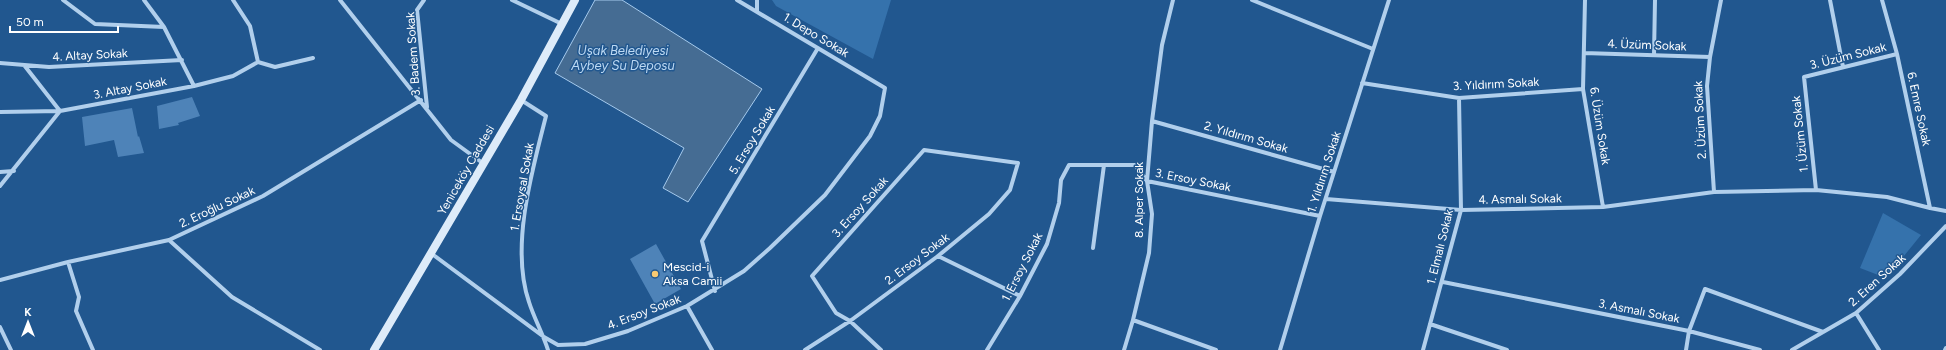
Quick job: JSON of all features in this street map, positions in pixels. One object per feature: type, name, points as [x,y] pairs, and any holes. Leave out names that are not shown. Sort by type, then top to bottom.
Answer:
[{"type":"street","points":[[63,0],[95,24],[164,27]]},
{"type":"street","points":[[144,0],[164,27],[194,86]]},
{"type":"street","points":[[233,0],[250,26],[258,62],[275,67],[313,58]]},
{"type":"street","points":[[340,0],[452,140],[484,164]]},
{"type":"street","name":"3. Badem Sokak","points":[[424,0],[418,10],[427,108]]},
{"type":"street","points":[[512,0],[562,24]]},
{"type":"street","name":"Yeniceköy Caddesi","points":[[374,350],[432,254],[521,100],[575,0]]},
{"type":"street","name":"1. Depo Sokak","points":[[737,0],[885,88]]},
{"type":"street","points":[[757,0],[757,12]]},
{"type":"street","name":"8. Alper Sokak","points":[[1124,350],[1133,320],[1149,252],[1152,214],[1147,181],[1152,121],[1162,45],[1173,0]]},
{"type":"street","points":[[1252,0],[1372,49]]},
{"type":"street","name":"1. Yıldırım Sokak","points":[[1280,350],[1372,49],[1389,0]]},
{"type":"street","name":"6. Üzüm Sokak","points":[[1586,0],[1583,89],[1603,207]]},
{"type":"street","points":[[1654,55],[1655,0]]},
{"type":"street","name":"2. Üzüm Sokak","points":[[1714,192],[1707,86],[1710,57],[1721,0]]},
{"type":"street","points":[[1830,0],[1843,67]]},
{"type":"street","name":"6. Emre Sokak","points":[[1882,0],[1897,54],[1930,208]]},
{"type":"street","name":"5. Ersoy Sokak","points":[[715,291],[702,241],[818,48]]},
{"type":"street","name":"4. Üzüm Sokak","points":[[1584,53],[1710,57]]},
{"type":"street","name":"3. Üzüm Sokak","points":[[1804,77],[1897,54]]},
{"type":"street","name":"4. Altay Sokak","points":[[0,62],[49,67],[182,60]]},
{"type":"street","name":"3. Altay Sokak","points":[[0,112],[60,111],[194,86],[233,76],[258,62]]},
{"type":"street","points":[[0,186],[14,171],[60,111],[24,65]]},
{"type":"street","name":"1. Üzüm Sokak","points":[[1804,77],[1816,190]]},
{"type":"street","name":"3. Yıldırım Sokak","points":[[1362,84],[1459,98],[1583,89]]},
{"type":"street","name":"4. Ersoy Sokak","points":[[432,254],[544,337],[558,345],[585,344],[628,331],[687,306],[715,291],[744,271],[765,253],[825,194],[870,136],[880,116],[885,88]]},
{"type":"street","name":"1. Elmalı Sokak","points":[[1423,350],[1461,210],[1459,98]]},
{"type":"street","name":"2. Eroğlu Sokak","points":[[0,280],[68,262],[170,240],[263,196],[421,100]]},
{"type":"street","name":"1. Ersoysal Sokak","points":[[521,100],[546,116],[532,170],[523,229],[523,268],[528,301],[544,337]]},
{"type":"street","name":"2. Yıldırım Sokak","points":[[1152,121],[1334,172]]},
{"type":"street","name":"3. Ersoy Sokak","points":[[850,321],[836,313],[812,276],[924,150],[1018,163]]},
{"type":"street","name":"2. Ersoy Sokak","points":[[806,350],[850,321],[938,256],[989,214],[1010,190],[1018,163]]},
{"type":"street","name":"3. Ersoy Sokak","points":[[1069,165],[1135,165],[1147,181],[1320,216]]},
{"type":"street","name":"1. Ersoy Sokak","points":[[988,350],[1020,296],[1047,244],[1059,203],[1061,180],[1069,165]]},
{"type":"street","points":[[1093,248],[1104,165]]},
{"type":"street","points":[[0,172],[14,171]]},
{"type":"street","name":"4. Asmalı Sokak","points":[[1326,199],[1461,210],[1603,207],[1714,192],[1816,190],[1887,197],[1930,208]]},
{"type":"street","points":[[1930,208],[1946,211]]},
{"type":"street","name":"2. Eren Sokak","points":[[1793,350],[1856,314],[1900,274],[1946,226]]},
{"type":"street","points":[[170,240],[232,297],[320,350]]},
{"type":"street","points":[[938,256],[1020,296]]},
{"type":"street","points":[[68,262],[79,297],[76,311],[93,350]]},
{"type":"street","name":"3. Asmalı Sokak","points":[[1442,282],[1689,331],[1705,289],[1823,332]]},
{"type":"street","points":[[687,306],[712,350]]},
{"type":"street","points":[[1856,314],[1879,350]]},
{"type":"street","points":[[1133,320],[1216,350]]},
{"type":"street","points":[[850,321],[881,350]]},
{"type":"street","points":[[1430,324],[1507,350]]},
{"type":"street","points":[[0,327],[11,350]]},
{"type":"street","points":[[1686,350],[1689,331],[1760,350]]},
{"type":"street","points":[[544,337],[548,350]]},
{"type":"shaded area","points":[[772,0],[891,0],[873,59],[776,6]]},
{"type":"shaded area","points":[[1883,213],[1921,235],[1886,278],[1860,268]]},
{"type":"water","name":"Uşak Belediyesi Aybey Su Deposu","points":[[595,0],[622,0],[762,89],[688,202],[663,188],[684,148],[555,73]]},
{"type":"building","points":[[192,97],[200,116],[178,123],[179,125],[159,129],[157,106]]},
{"type":"building","points":[[132,108],[138,137],[139,136],[144,153],[118,157],[114,140],[85,146],[82,117]]},
{"type":"building","name":"Mescid-i Aksa Camii","points":[[656,244],[681,289],[655,304],[630,259]]},
{"type":"place","name":"Mescid-i Aksa Camii","points":[[655,274]]}]
